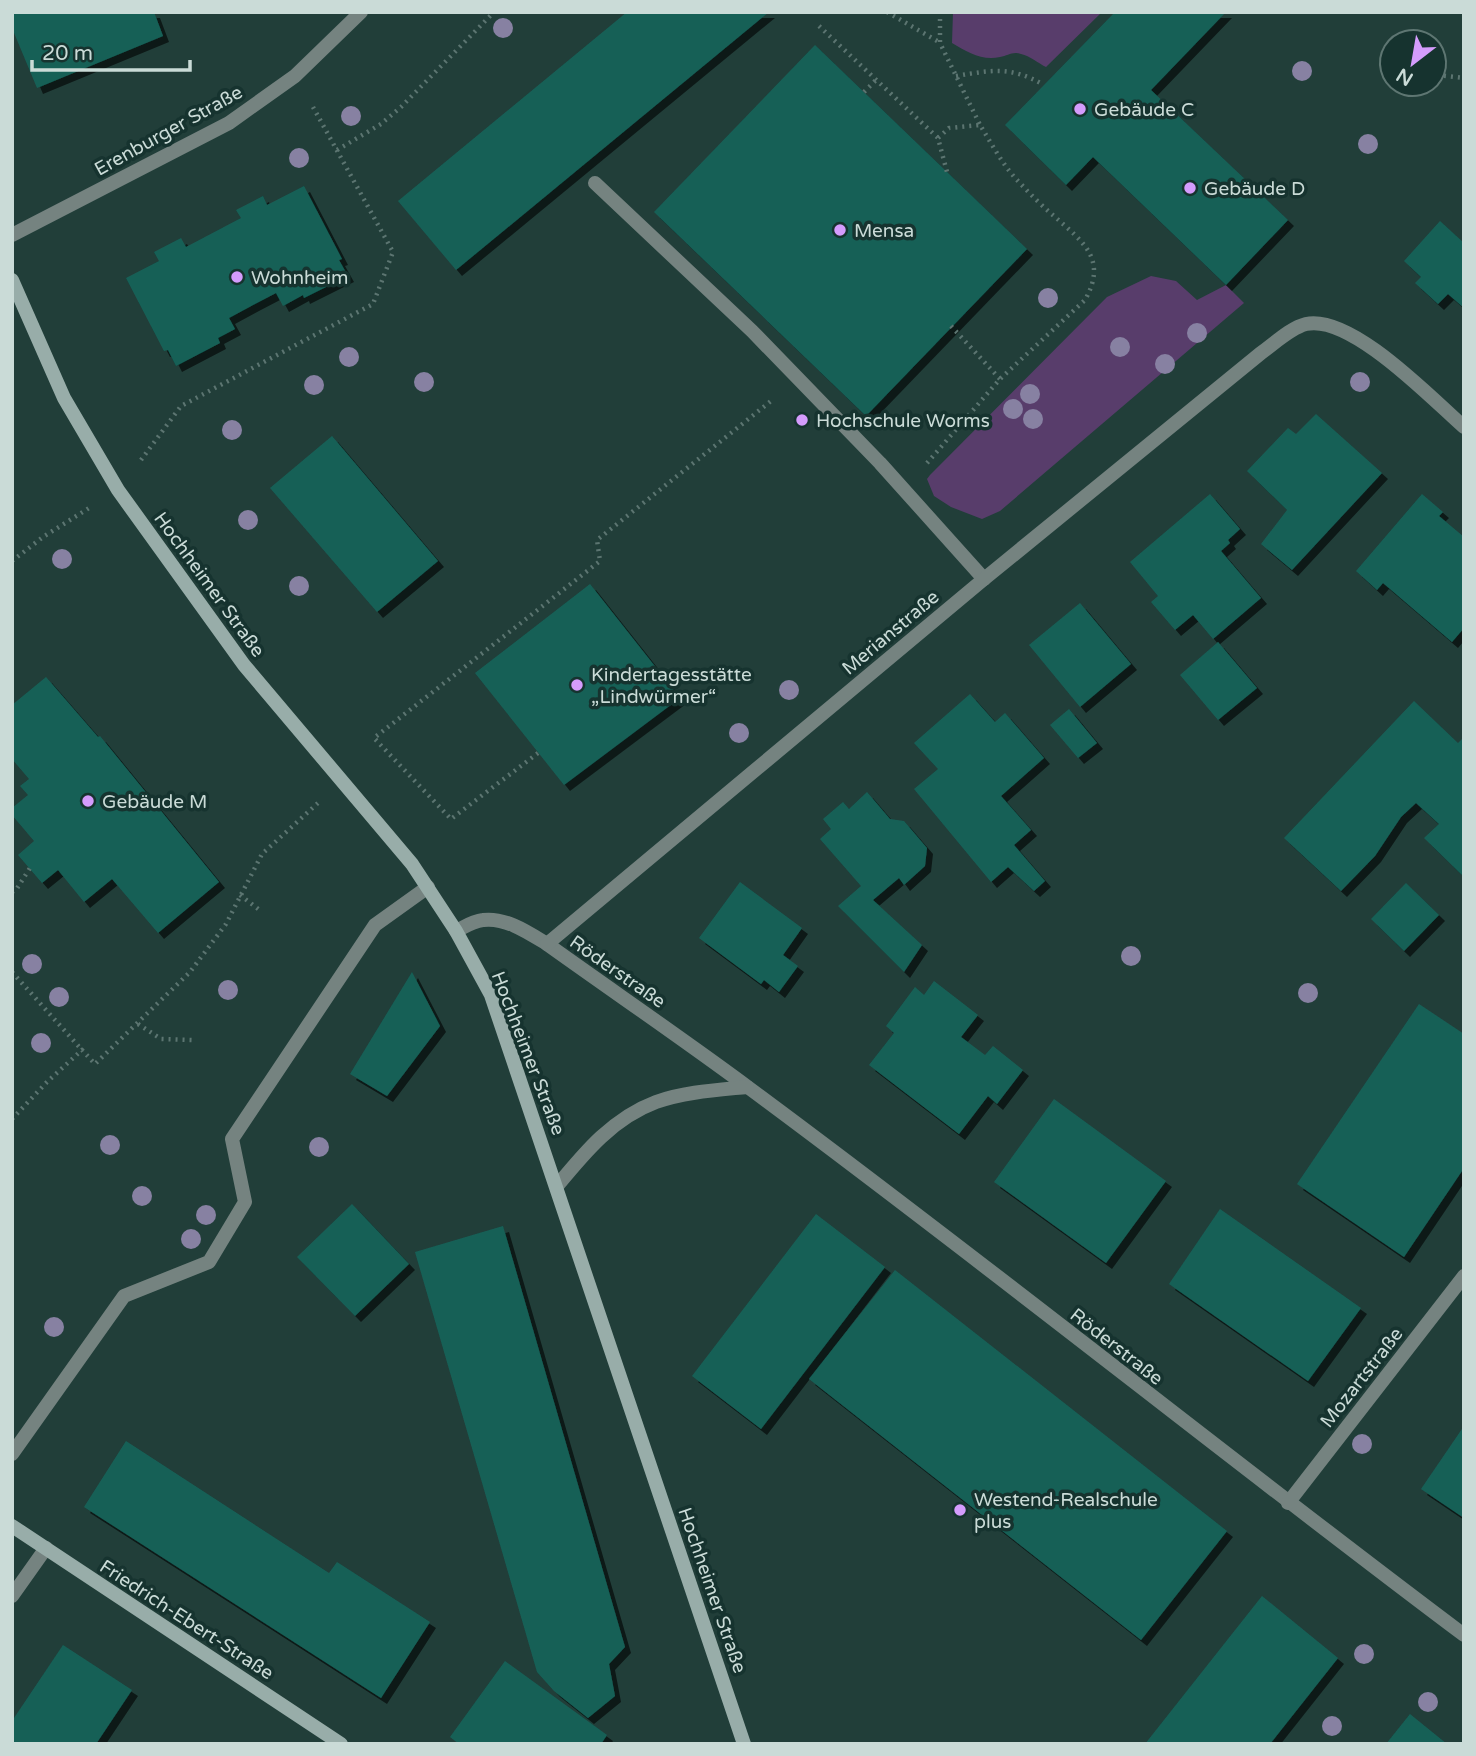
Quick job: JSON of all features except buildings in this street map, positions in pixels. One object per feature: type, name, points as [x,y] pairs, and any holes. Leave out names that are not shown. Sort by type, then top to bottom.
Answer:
[{"type":"street","name":"Erenburger Straße","points":[[12,235],[229,123],[295,76],[361,12]]},
{"type":"street","points":[[596,183],[752,331],[880,463],[984,579]]},
{"type":"street","name":"Hochheimer Straße","points":[[12,280],[64,398],[118,490],[244,665],[345,782],[428,887],[491,995],[744,1744]]},
{"type":"street","name":"Merianstraße","points":[[547,944],[984,579],[1261,353],[1305,324],[1331,325],[1355,336],[1464,427]]},
{"type":"street","points":[[12,1454],[124,1296],[209,1262],[245,1202],[232,1139],[375,925],[428,887]]},
{"type":"street","name":"Röderstraße","points":[[456,931],[484,919],[503,922],[547,944],[747,1087],[1288,1503],[1464,1634]]},
{"type":"street","points":[[557,1186],[586,1149],[618,1122],[656,1102],[694,1093],[747,1087]]},
{"type":"street","name":"Mozartstraße","points":[[1288,1503],[1464,1276]]},
{"type":"street","name":"Friedrich-Ebert-Straße","points":[[12,1526],[341,1744]]},
{"type":"street","points":[[12,1596],[46,1548]]},
{"type":"path","points":[[337,150],[381,124],[401,107],[495,12]]},
{"type":"path","points":[[887,12],[940,43]]},
{"type":"path","points":[[880,463],[917,474],[1000,379],[1085,300],[1093,286],[1095,271],[1085,243],[1016,180],[980,125],[940,43],[940,12]]},
{"type":"path","points":[[819,26],[938,138],[947,172]]},
{"type":"path","points":[[956,76],[996,69],[1019,73],[1044,86]]},
{"type":"path","points":[[12,561],[43,537],[118,490],[181,406],[373,304],[393,251],[295,76]]},
{"type":"path","points":[[864,92],[876,80]]},
{"type":"path","points":[[938,138],[949,128],[980,125]]},
{"type":"path","points":[[951,326],[1000,379]]},
{"type":"path","points":[[538,752],[451,818],[374,738],[600,561],[597,540],[799,379]]},
{"type":"path","points":[[12,972],[95,1064],[191,972],[226,923],[262,854],[345,782]]},
{"type":"path","points":[[14,889],[30,868]]},
{"type":"path","points":[[240,895],[262,912]]},
{"type":"path","points":[[138,1024],[161,1039],[193,1040]]},
{"type":"path","points":[[12,1119],[82,1050]]},
{"type":"shaded area","points":[[953,12],[1102,12],[1046,67],[1018,53],[987,58],[952,43]]},
{"type":"shaded area","points":[[1151,276],[1176,281],[1197,300],[1226,285],[1244,303],[1000,511],[982,519],[951,507],[934,496],[927,479],[930,475],[1107,297]]},
{"type":"place","name":"Gebäude C","points":[[1080,109]]},
{"type":"place","name":"Gebäude D","points":[[1190,188]]},
{"type":"place","name":"Mensa","points":[[840,230]]},
{"type":"place","name":"Wohnheim","points":[[237,277]]},
{"type":"place","name":"Hochschule Worms","points":[[802,420]]},
{"type":"place","name":"Kindertagesstätte „Lindwürmer“","points":[[577,685]]},
{"type":"place","name":"Gebäude M","points":[[88,801]]},
{"type":"place","name":"Westend-Realschule plus","points":[[960,1510]]}]
